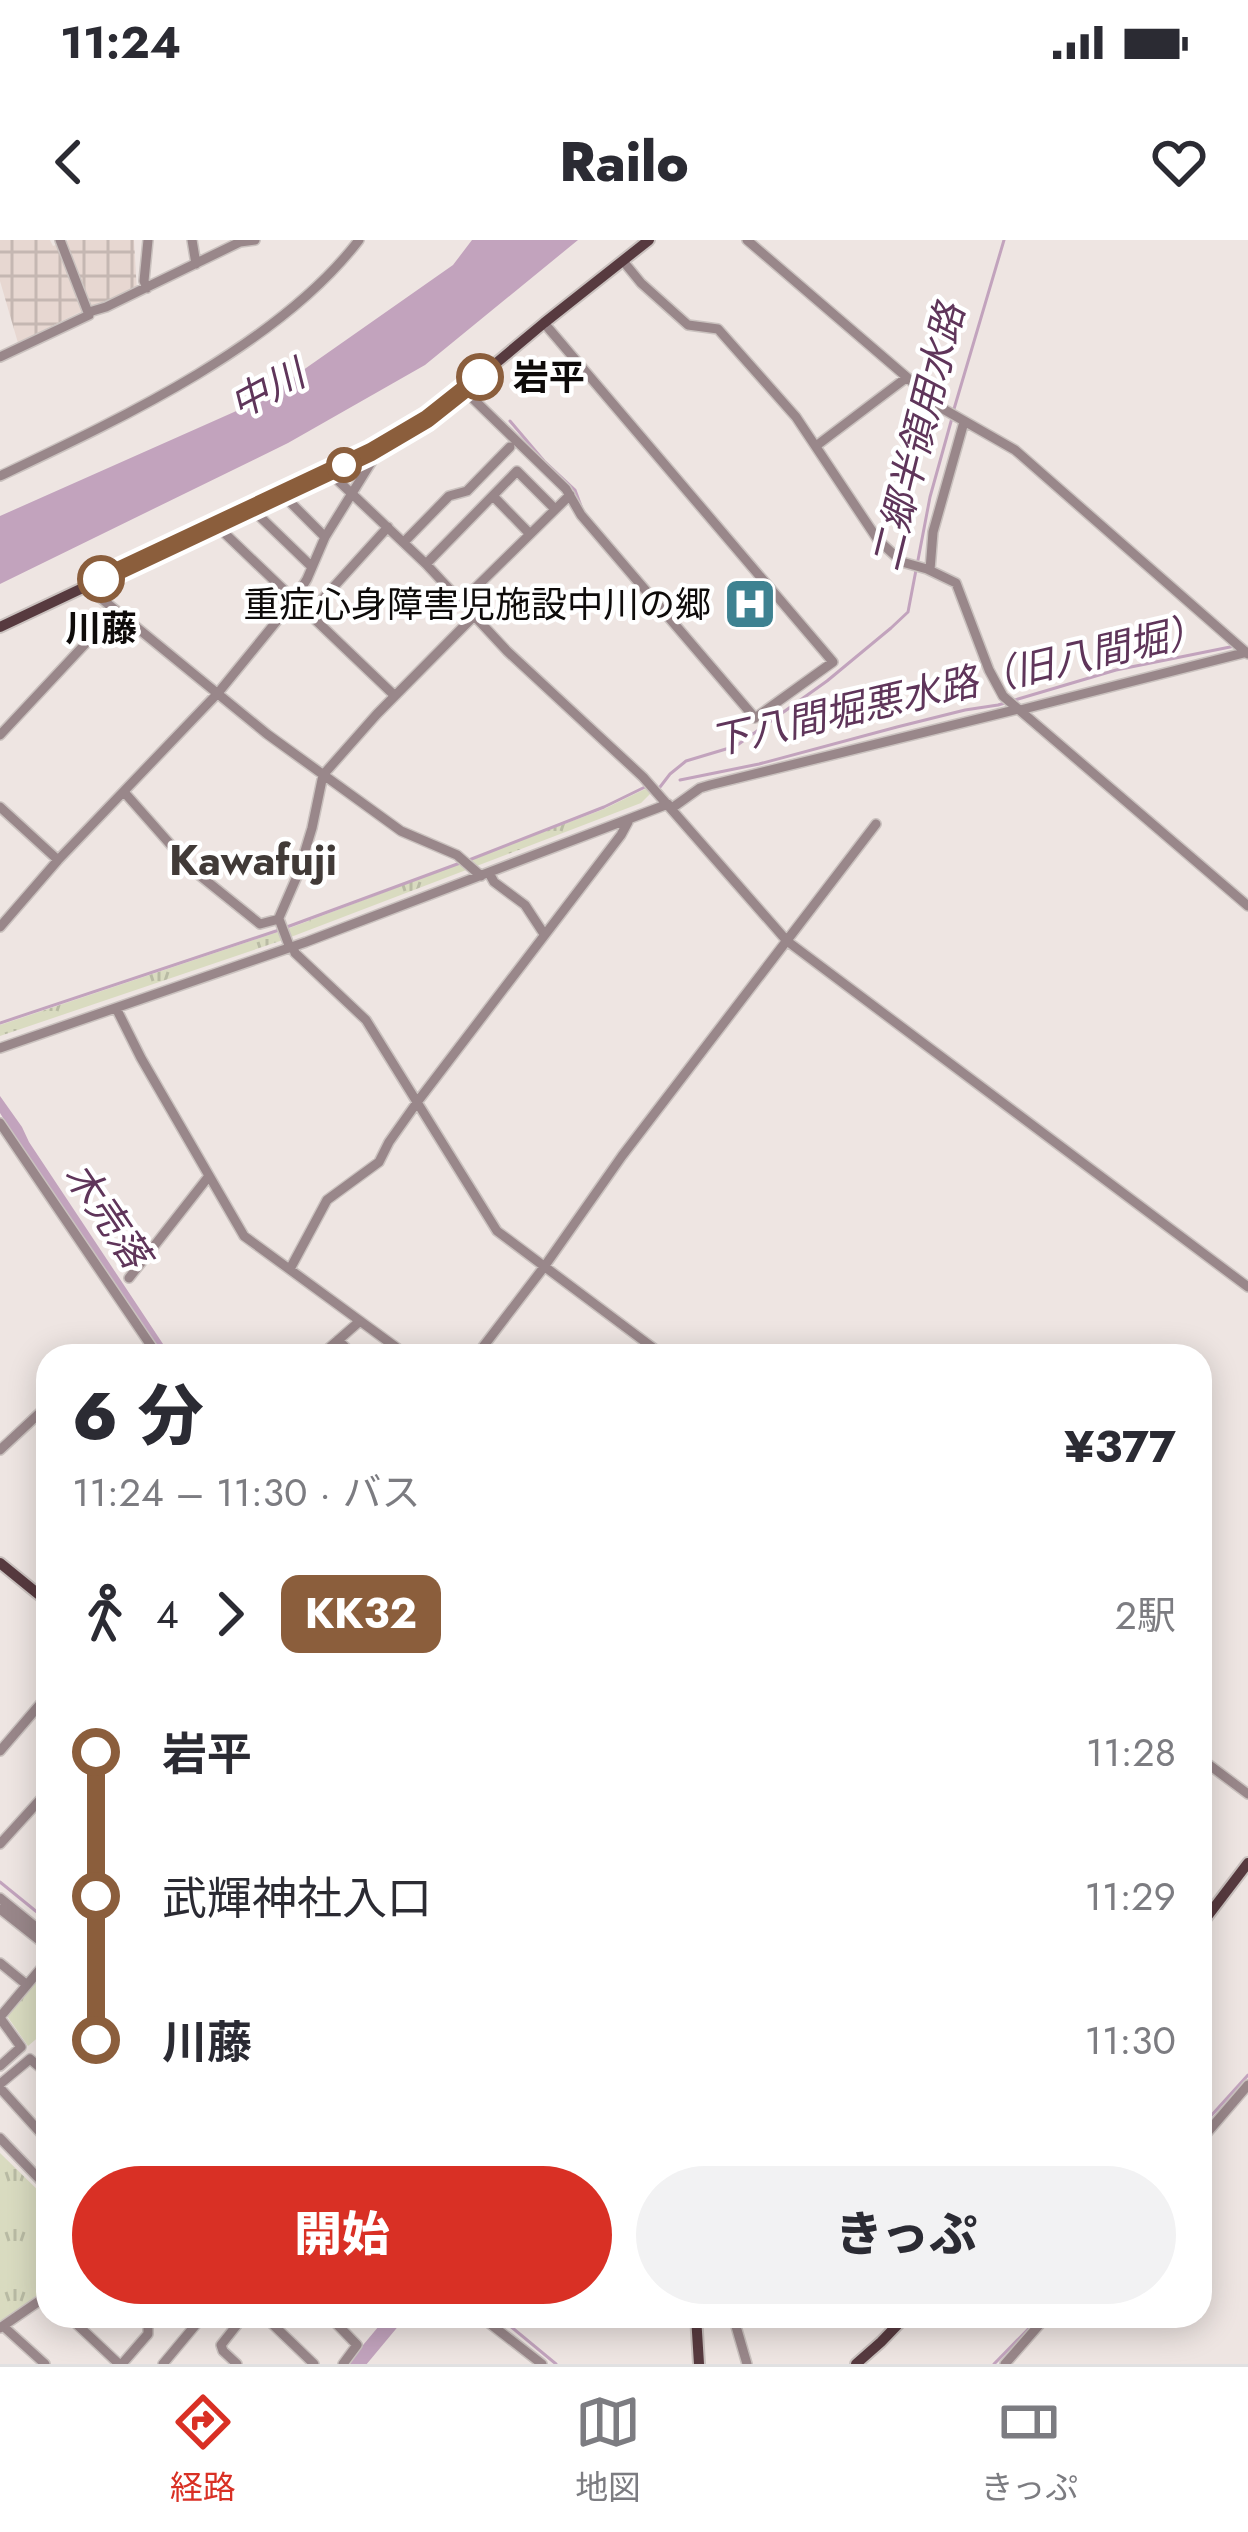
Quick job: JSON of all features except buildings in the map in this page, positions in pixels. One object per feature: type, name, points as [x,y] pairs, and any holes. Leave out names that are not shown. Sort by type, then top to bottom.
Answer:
[{"type":"main road","points":[[0,627],[371,452],[427,419],[649,240]]},
{"type":"main road","points":[[0,1562],[36,1592]]},
{"type":"main road","points":[[1212,1910],[1248,1863]]},
{"type":"main road","points":[[697,2328],[699,2364]]},
{"type":"main road","points":[[856,2364],[894,2328]]},
{"type":"street","points":[[60,240],[89,312]]},
{"type":"street","points":[[147,288],[148,240]]},
{"type":"street","points":[[192,240],[196,265]]},
{"type":"street","points":[[0,357],[239,241],[255,240]]},
{"type":"street","points":[[0,476],[134,409],[252,338],[321,284],[359,240]]},
{"type":"street","points":[[747,240],[945,410],[1015,451],[1247,653]]},
{"type":"street","points":[[623,261],[688,325],[718,329],[796,417],[870,531],[902,562],[953,580],[961,588],[988,670],[1003,696],[1248,906]]},
{"type":"street","points":[[464,390],[570,494],[581,515],[755,718],[832,662],[544,322]]},
{"type":"street","points":[[816,446],[907,378]]},
{"type":"street","points":[[929,570],[933,532],[964,422]]},
{"type":"street","points":[[404,542],[449,496],[469,489],[510,447]]},
{"type":"street","points":[[0,927],[218,693],[294,600],[371,461],[371,452]]},
{"type":"street","points":[[426,564],[517,471],[554,508]]},
{"type":"street","points":[[329,472],[426,564],[507,651],[648,782],[787,941],[1248,1287]]},
{"type":"street","points":[[469,489],[529,533]]},
{"type":"street","points":[[283,494],[325,537]]},
{"type":"street","points":[[462,601],[570,494]]},
{"type":"street","points":[[252,509],[312,567]]},
{"type":"street","points":[[216,525],[394,695]]},
{"type":"street","points":[[309,614],[388,527]]},
{"type":"street","points":[[86,586],[323,775],[401,831],[457,855],[494,882],[524,905],[544,934]]},
{"type":"street","points":[[0,735],[116,611]]},
{"type":"street","points":[[475,614],[323,775],[313,828],[279,920],[295,953],[365,1020],[497,1231],[648,1344]]},
{"type":"street","points":[[0,1048],[478,870],[628,820],[700,788],[1247,653]]},
{"type":"street","points":[[124,792],[193,870],[260,924],[279,920]]},
{"type":"street","points":[[0,807],[58,860]]},
{"type":"street","points":[[290,1269],[327,1200],[379,1162],[418,1101],[628,820]]},
{"type":"street","points":[[485,1344],[876,824]]},
{"type":"street","points":[[0,905],[11,914]]},
{"type":"street","points":[[116,1008],[244,1235],[392,1344]]},
{"type":"street","points":[[0,1123],[150,1344]]},
{"type":"street","points":[[128,1278],[209,1176]]},
{"type":"street","points":[[334,1344],[360,1321]]},
{"type":"street","points":[[338,1340],[342,1344]]},
{"type":"street","points":[[0,1450],[36,1416]]},
{"type":"street","points":[[0,1751],[36,1709]]},
{"type":"street","points":[[1212,1767],[1248,1794]]},
{"type":"street","points":[[0,1844],[36,1804]]},
{"type":"street","points":[[0,1898],[36,1927]]},
{"type":"street","points":[[0,1909],[36,1938]]},
{"type":"street","points":[[0,1963],[27,1985]]},
{"type":"street","points":[[0,2066],[21,2047],[0,2018],[36,1974]]},
{"type":"street","points":[[36,2064],[30,2059],[0,2086],[36,2127]]},
{"type":"street","points":[[1212,2126],[1248,2084]]},
{"type":"street","points":[[0,2138],[36,2176]]},
{"type":"street","points":[[36,2304],[2,2327],[45,2364]]},
{"type":"street","points":[[81,2328],[120,2364],[148,2334],[148,2328]]},
{"type":"street","points":[[163,2364],[192,2328]]},
{"type":"street","points":[[234,2328],[221,2345],[237,2364]]},
{"type":"street","points":[[276,2328],[314,2364]]},
{"type":"street","points":[[342,2328],[356,2341],[356,2350],[344,2364]]},
{"type":"street","points":[[496,2328],[542,2364]]},
{"type":"street","points":[[737,2328],[748,2364]]},
{"type":"street","points":[[1005,2364],[1036,2328]]},
{"type":"shaded area","points":[[0,240],[50,240],[53,246],[69,240],[134,240],[137,293],[78,313],[18,343],[0,281]]},
{"type":"shaded area","points":[[472,240],[578,240],[425,365],[288,443],[0,584],[0,516],[259,401],[453,265]]},
{"type":"shaded area","points":[[0,1096],[163,1344],[156,1344],[0,1113]]},
{"type":"green space","points":[[647,788],[651,793],[641,803],[283,940],[0,1036],[0,1025],[287,929],[604,809]]},
{"type":"green space","points":[[36,1979],[36,2039],[28,2046],[7,2016]]},
{"type":"green space","points":[[0,2153],[36,2188],[36,2296],[0,2322]]},
{"type":"waterway","name":"二郷半領用水路","points":[[954,409],[1004,240]]},
{"type":"waterway","name":"二郷半領用水路","points":[[918,560],[952,418]]},
{"type":"waterway","points":[[510,421],[575,490],[581,506]]},
{"type":"waterway","name":"二郷半領用水路","points":[[660,787],[686,761],[736,746],[891,628],[908,612],[916,570]]},
{"type":"waterway","name":"下八間堀悪水路（旧八間堀）","points":[[680,780],[998,705],[1116,670],[1235,646]]},
{"type":"waterway","name":"下八間堀悪水路（旧八間堀）","points":[[469,860],[645,787]]},
{"type":"waterway","name":"下八間堀悪水路（旧八間堀）","points":[[0,1023],[276,931],[460,863]]},
{"type":"waterway","points":[[0,1882],[36,1911]]},
{"type":"waterway","points":[[1212,2115],[1248,2075]]},
{"type":"waterway","points":[[357,2364],[387,2328]]},
{"type":"waterway","points":[[512,2328],[556,2364]]},
{"type":"waterway","points":[[994,2364],[1029,2328]]},
{"type":"bus line","name":"KK32","points":[[101,579],[371,452],[427,419],[480,377]]},
{"type":"place","name":"岩平","points":[[480,377]]},
{"type":"place","name":"川藤","points":[[101,579]]},
{"type":"place","name":"重症心身障害児施設中川の郷","points":[[750,604]]},
{"type":"district","name":"Kawafuji","points":[[253,860]]},
{"type":"water label","name":"中川","points":[[267,389]]},
{"type":"water label","name":"木売落","points":[[107,1215]]}]
